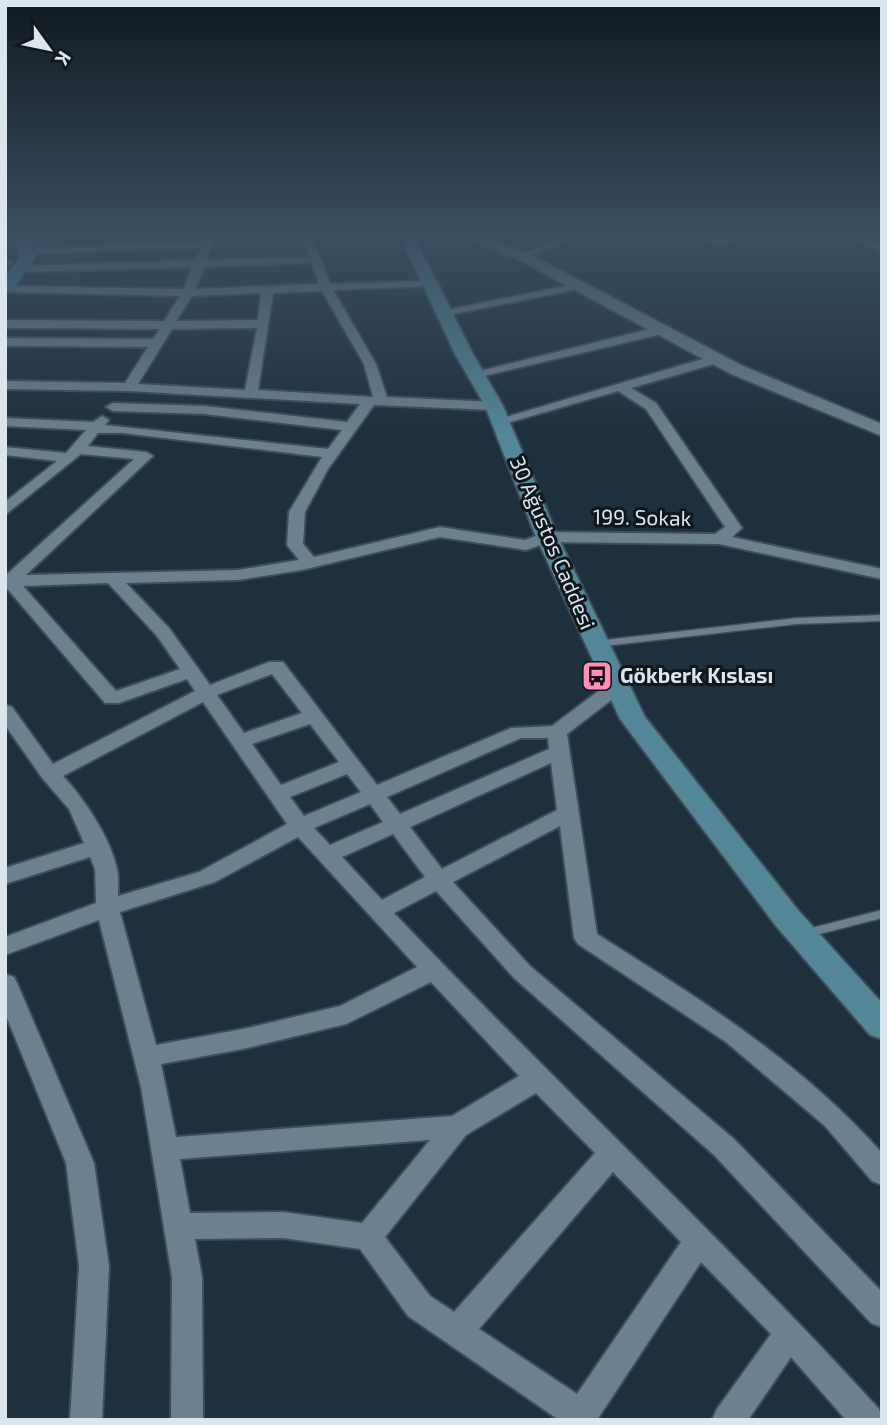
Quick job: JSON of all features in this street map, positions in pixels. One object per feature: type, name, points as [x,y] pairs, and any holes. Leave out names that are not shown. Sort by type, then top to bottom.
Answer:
[{"type":"main road","name":"30 Ağustos Caddesi","points":[[440,304],[497,414],[547,537],[595,644],[633,719],[802,935],[882,1026]]},
{"type":"street","points":[[78,304],[168,325],[264,324]]},
{"type":"street","points":[[5,324],[117,304]]},
{"type":"street","points":[[5,510],[74,453],[129,387],[181,304]]},
{"type":"street","points":[[251,394],[266,304]]},
{"type":"street","points":[[336,304],[370,364],[375,401]]},
{"type":"street","points":[[444,312],[483,304]]},
{"type":"street","points":[[614,304],[716,359],[882,431]]},
{"type":"street","points":[[475,374],[662,330]]},
{"type":"street","points":[[5,342],[157,343]]},
{"type":"street","points":[[5,385],[129,387],[375,401],[497,414],[621,387],[716,359]]},
{"type":"street","name":"199. Sokak","points":[[7,581],[110,576],[238,575],[310,563],[440,532],[526,545],[547,537],[719,539],[734,528],[651,406],[621,387]]},
{"type":"street","points":[[310,563],[295,545],[297,512],[332,454],[351,427],[375,401]]},
{"type":"street","points":[[113,407],[205,410],[351,427]]},
{"type":"street","points":[[5,422],[122,429],[332,454]]},
{"type":"street","points":[[5,450],[146,456],[7,581],[113,699],[191,671]]},
{"type":"street","points":[[719,539],[882,574]]},
{"type":"street","points":[[110,576],[163,632],[300,826],[433,970],[790,1333],[868,1420]]},
{"type":"street","points":[[50,774],[206,692],[276,666],[440,880],[522,972],[724,1146],[882,1313]]},
{"type":"street","points":[[327,855],[397,825],[559,742],[616,687]]},
{"type":"street","points":[[5,711],[13,732],[78,806],[106,869],[107,908],[146,1057],[187,1277],[187,1420]]},
{"type":"street","points":[[241,741],[313,716]]},
{"type":"street","points":[[5,946],[107,908],[206,877],[300,826],[518,732],[559,742]]},
{"type":"street","points":[[559,742],[586,938],[735,1035],[834,1118],[882,1174]]},
{"type":"street","points":[[278,794],[351,765]]},
{"type":"street","points":[[379,911],[568,813]]},
{"type":"street","points":[[5,876],[97,847]]},
{"type":"street","points":[[146,1057],[243,1039],[346,1014],[433,970]]},
{"type":"street","points":[[5,983],[80,1163],[94,1266],[86,1420]]},
{"type":"street","points":[[369,1237],[457,1127],[538,1078]]},
{"type":"street","points":[[164,1149],[457,1127]]},
{"type":"street","points":[[457,1332],[612,1153]]},
{"type":"street","points":[[178,1226],[283,1225],[369,1237],[419,1306],[582,1419],[699,1240]]},
{"type":"street","points":[[728,1420],[790,1333]]},
{"type":"lane","points":[[595,644],[797,621],[882,618]]},
{"type":"lane","points":[[802,935],[882,915]]},
{"type":"place","name":"Gökberk Kıslası","points":[[597,676]]}]
